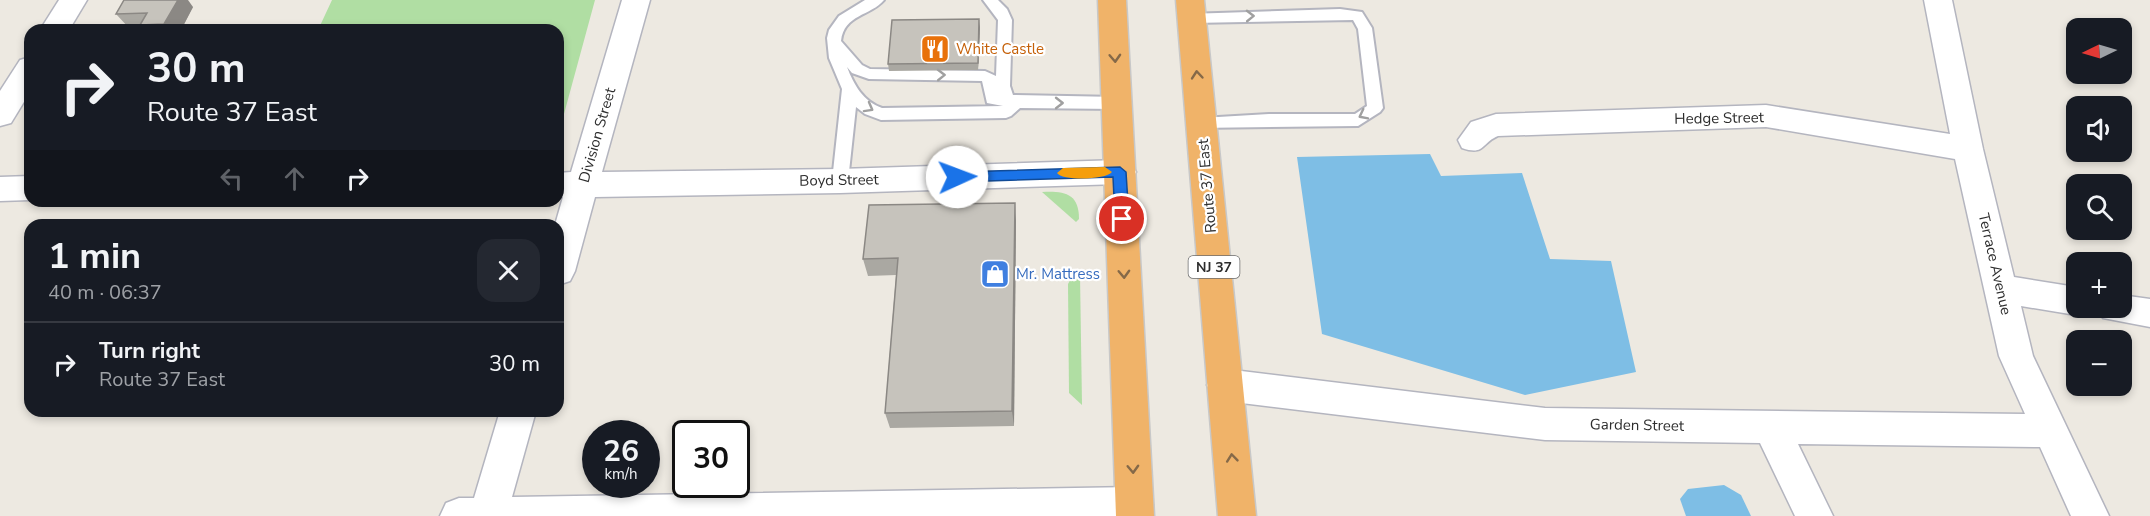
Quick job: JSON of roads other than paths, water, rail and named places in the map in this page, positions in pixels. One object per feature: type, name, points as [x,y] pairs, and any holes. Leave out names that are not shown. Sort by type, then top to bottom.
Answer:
[{"type":"highway","points":[[1112,0],[1134,511]]},
{"type":"highway","name":"Route 37 East","points":[[1191,9],[1237,516]]},
{"type":"street","points":[[58,24],[73,0]]},
{"type":"street","name":"Division Street","points":[[564,228],[570,185],[636,0]]},
{"type":"street","name":"Terrace Avenue","points":[[1938,0],[1968,150],[2016,356],[2090,516]]},
{"type":"street","points":[[0,116],[24,78]]},
{"type":"street","name":"Hedge Street","points":[[1473,140],[1482,130],[1496,125],[1766,116],[1968,150]]},
{"type":"street","name":"Boyd Street","points":[[570,185],[1120,172]]},
{"type":"street","points":[[0,189],[24,188]]},
{"type":"street","points":[[2001,289],[2066,299]]},
{"type":"street","points":[[2132,310],[2150,313]]},
{"type":"street","name":"Garden Street","points":[[1225,385],[1545,424],[2051,431]]},
{"type":"street","points":[[488,516],[516,417]]},
{"type":"street","points":[[1770,426],[1814,516]]},
{"type":"street","points":[[459,516],[1134,511]]},
{"type":"lane","points":[[877,0],[853,11],[835,31],[833,41],[838,63],[860,103],[881,114],[1005,112],[1016,102]]},
{"type":"lane","points":[[990,0],[1002,12],[1005,20],[1003,86],[1007,98],[1016,102]]},
{"type":"lane","points":[[1191,9],[1357,16],[1365,28],[1375,108],[1358,120],[1201,123]]},
{"type":"lane","points":[[985,76],[993,68],[1005,20]]},
{"type":"lane","points":[[833,41],[857,69],[869,74],[985,76],[991,80],[992,99],[1016,102],[1118,103]]},
{"type":"lane","points":[[840,180],[850,88]]},
{"type":"water","points":[[1430,154],[1441,176],[1522,173],[1550,259],[1611,261],[1636,372],[1525,395],[1322,334],[1297,157]]},
{"type":"water","points":[[1724,485],[1741,495],[1751,516],[1686,516],[1680,499],[1688,489]]},
{"type":"place","name":"White Castle","points":[[935,49]]},
{"type":"place","name":"Mr. Mattress","points":[[995,274]]}]
